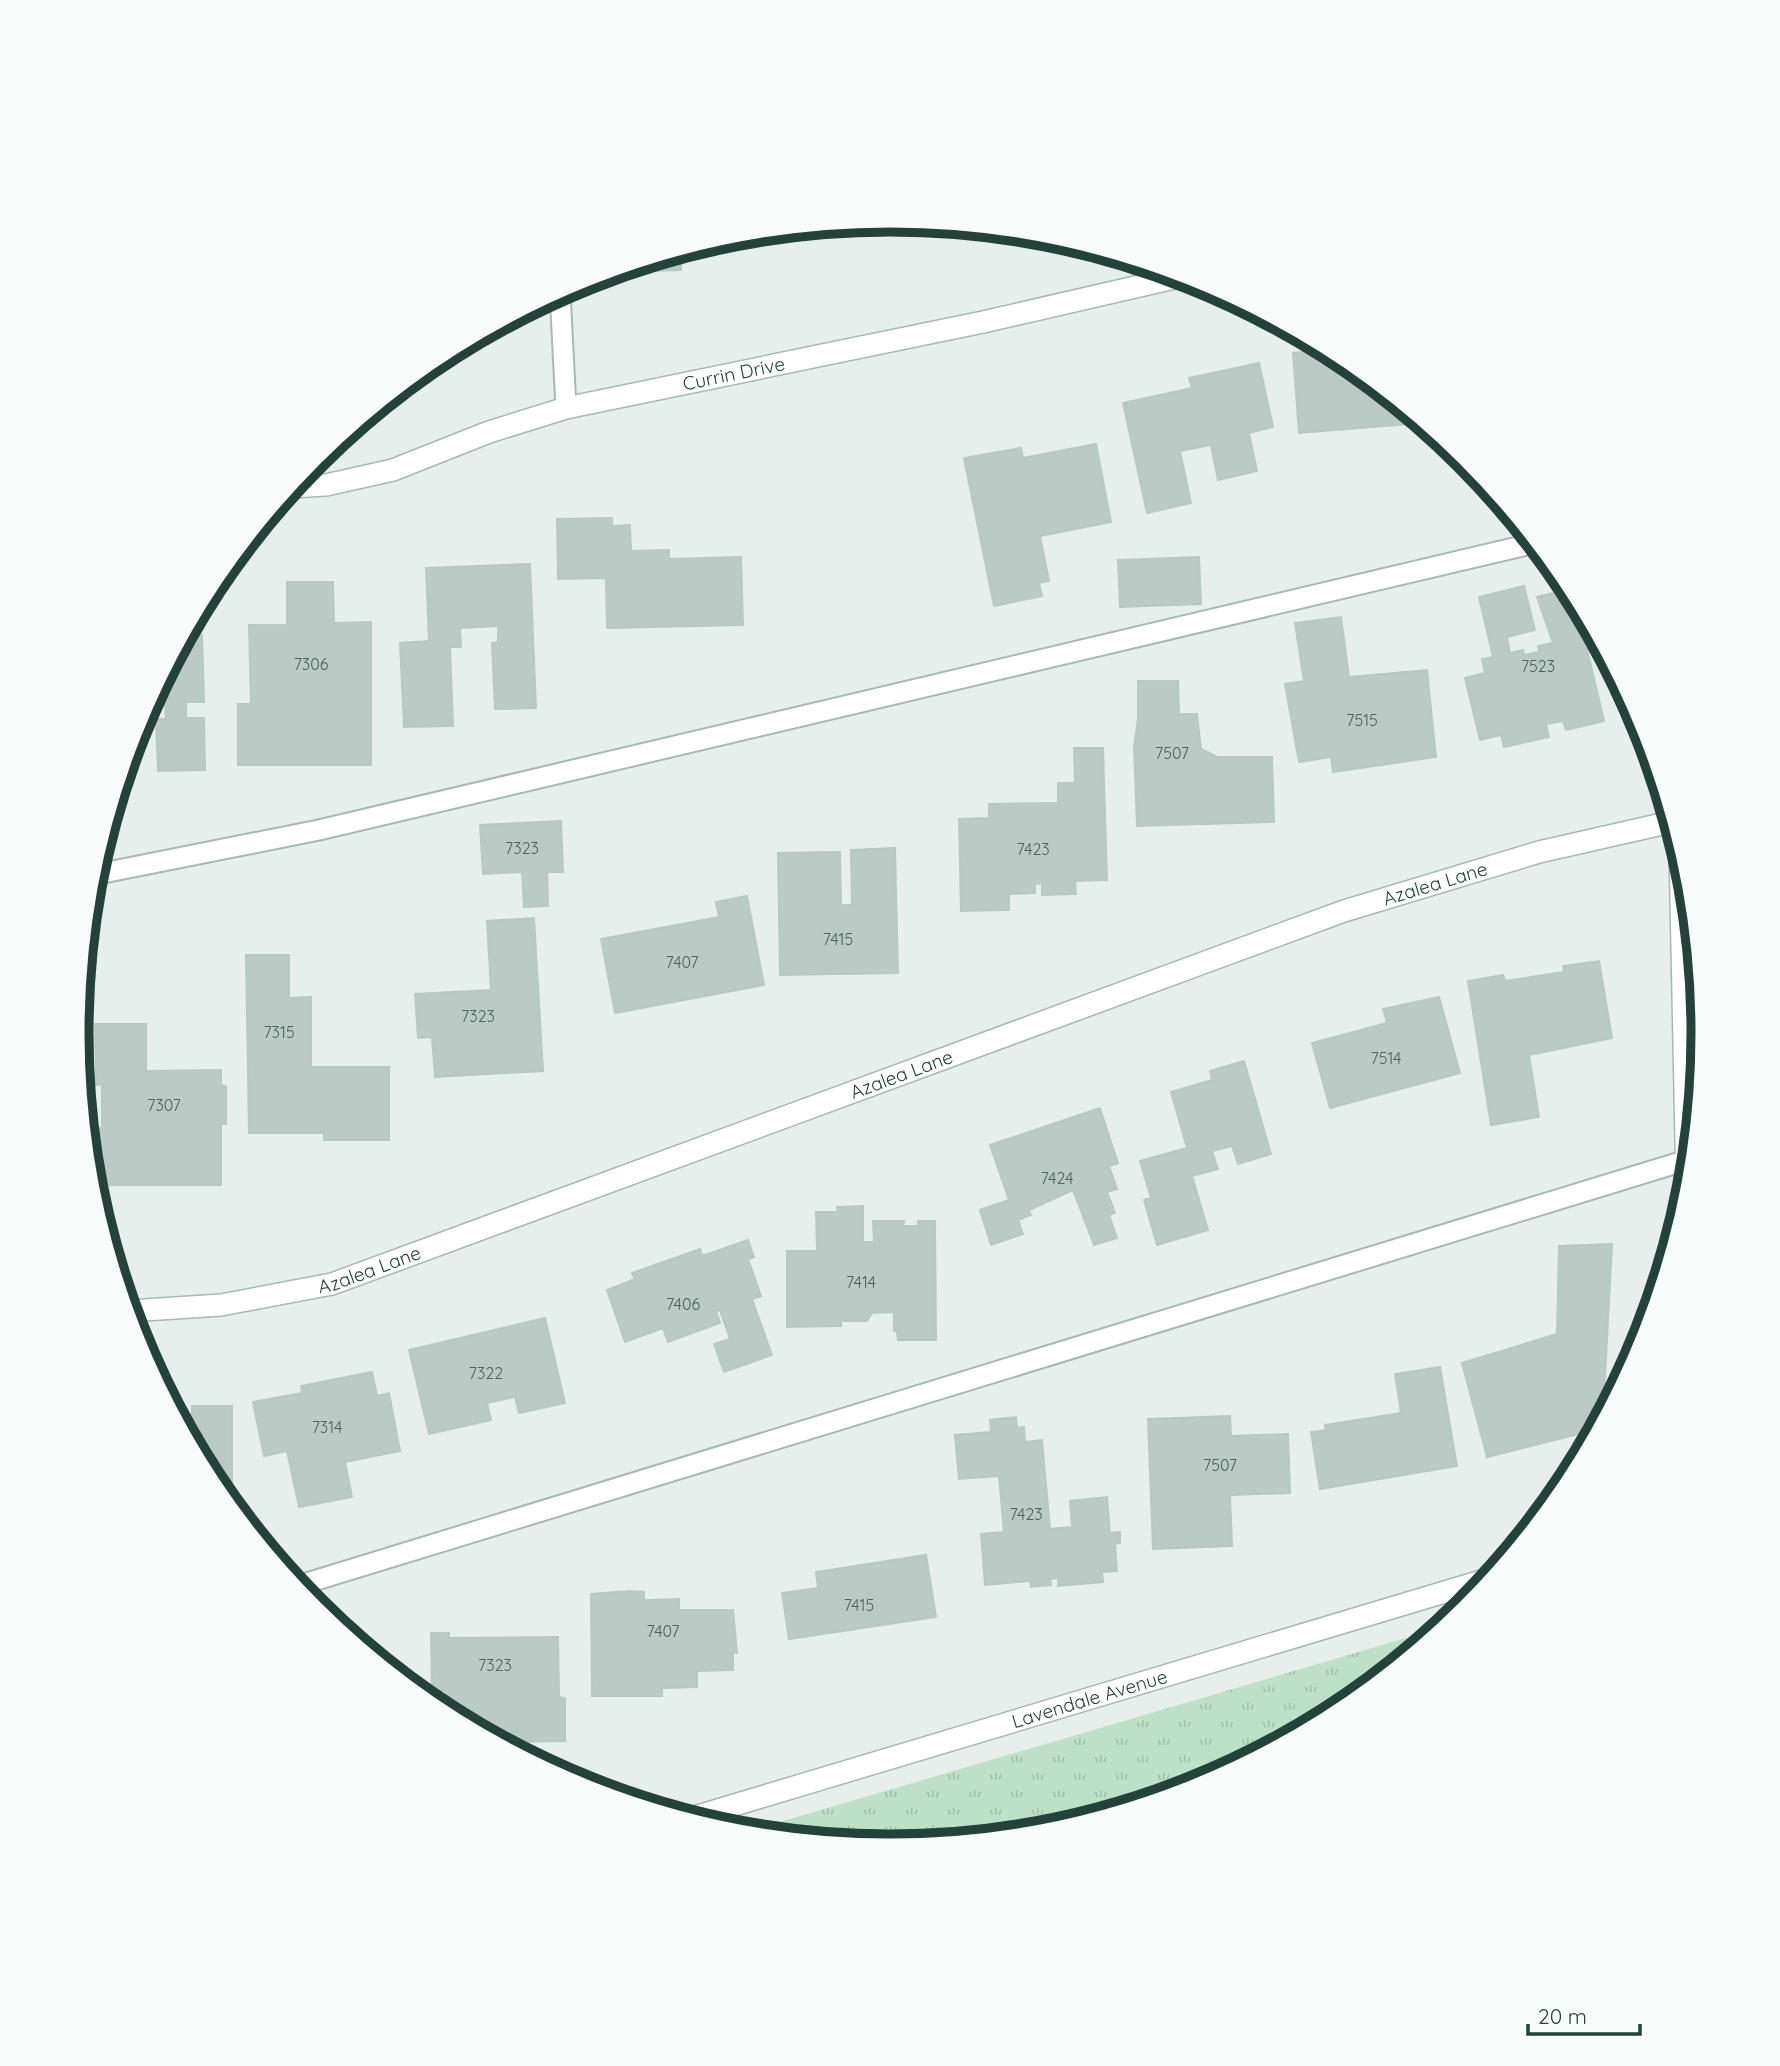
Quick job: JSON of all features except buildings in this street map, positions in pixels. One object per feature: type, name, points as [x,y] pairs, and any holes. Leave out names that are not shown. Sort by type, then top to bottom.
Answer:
[{"type":"street","name":"Currin Drive","points":[[306,486],[326,485],[393,470],[489,432],[566,408],[983,322],[1162,281]]},
{"type":"street","name":"Azalea Lane","points":[[139,1310],[221,1305],[332,1284],[1344,911],[1539,852],[1662,823]]},
{"type":"street","points":[[1681,913],[1686,1117]]},
{"type":"street","name":"Lavendale Avenue","points":[[710,1812],[1470,1584]]},
{"type":"lane","points":[[561,304],[566,408]]},
{"type":"lane","points":[[106,872],[319,830],[1525,546]]},
{"type":"lane","points":[[308,1583],[1680,1162]]},
{"type":"green space","points":[[1419,1634],[1335,1699],[1244,1751],[1196,1773],[1097,1806],[995,1827],[942,1832],[838,1832],[771,1825]]}]
